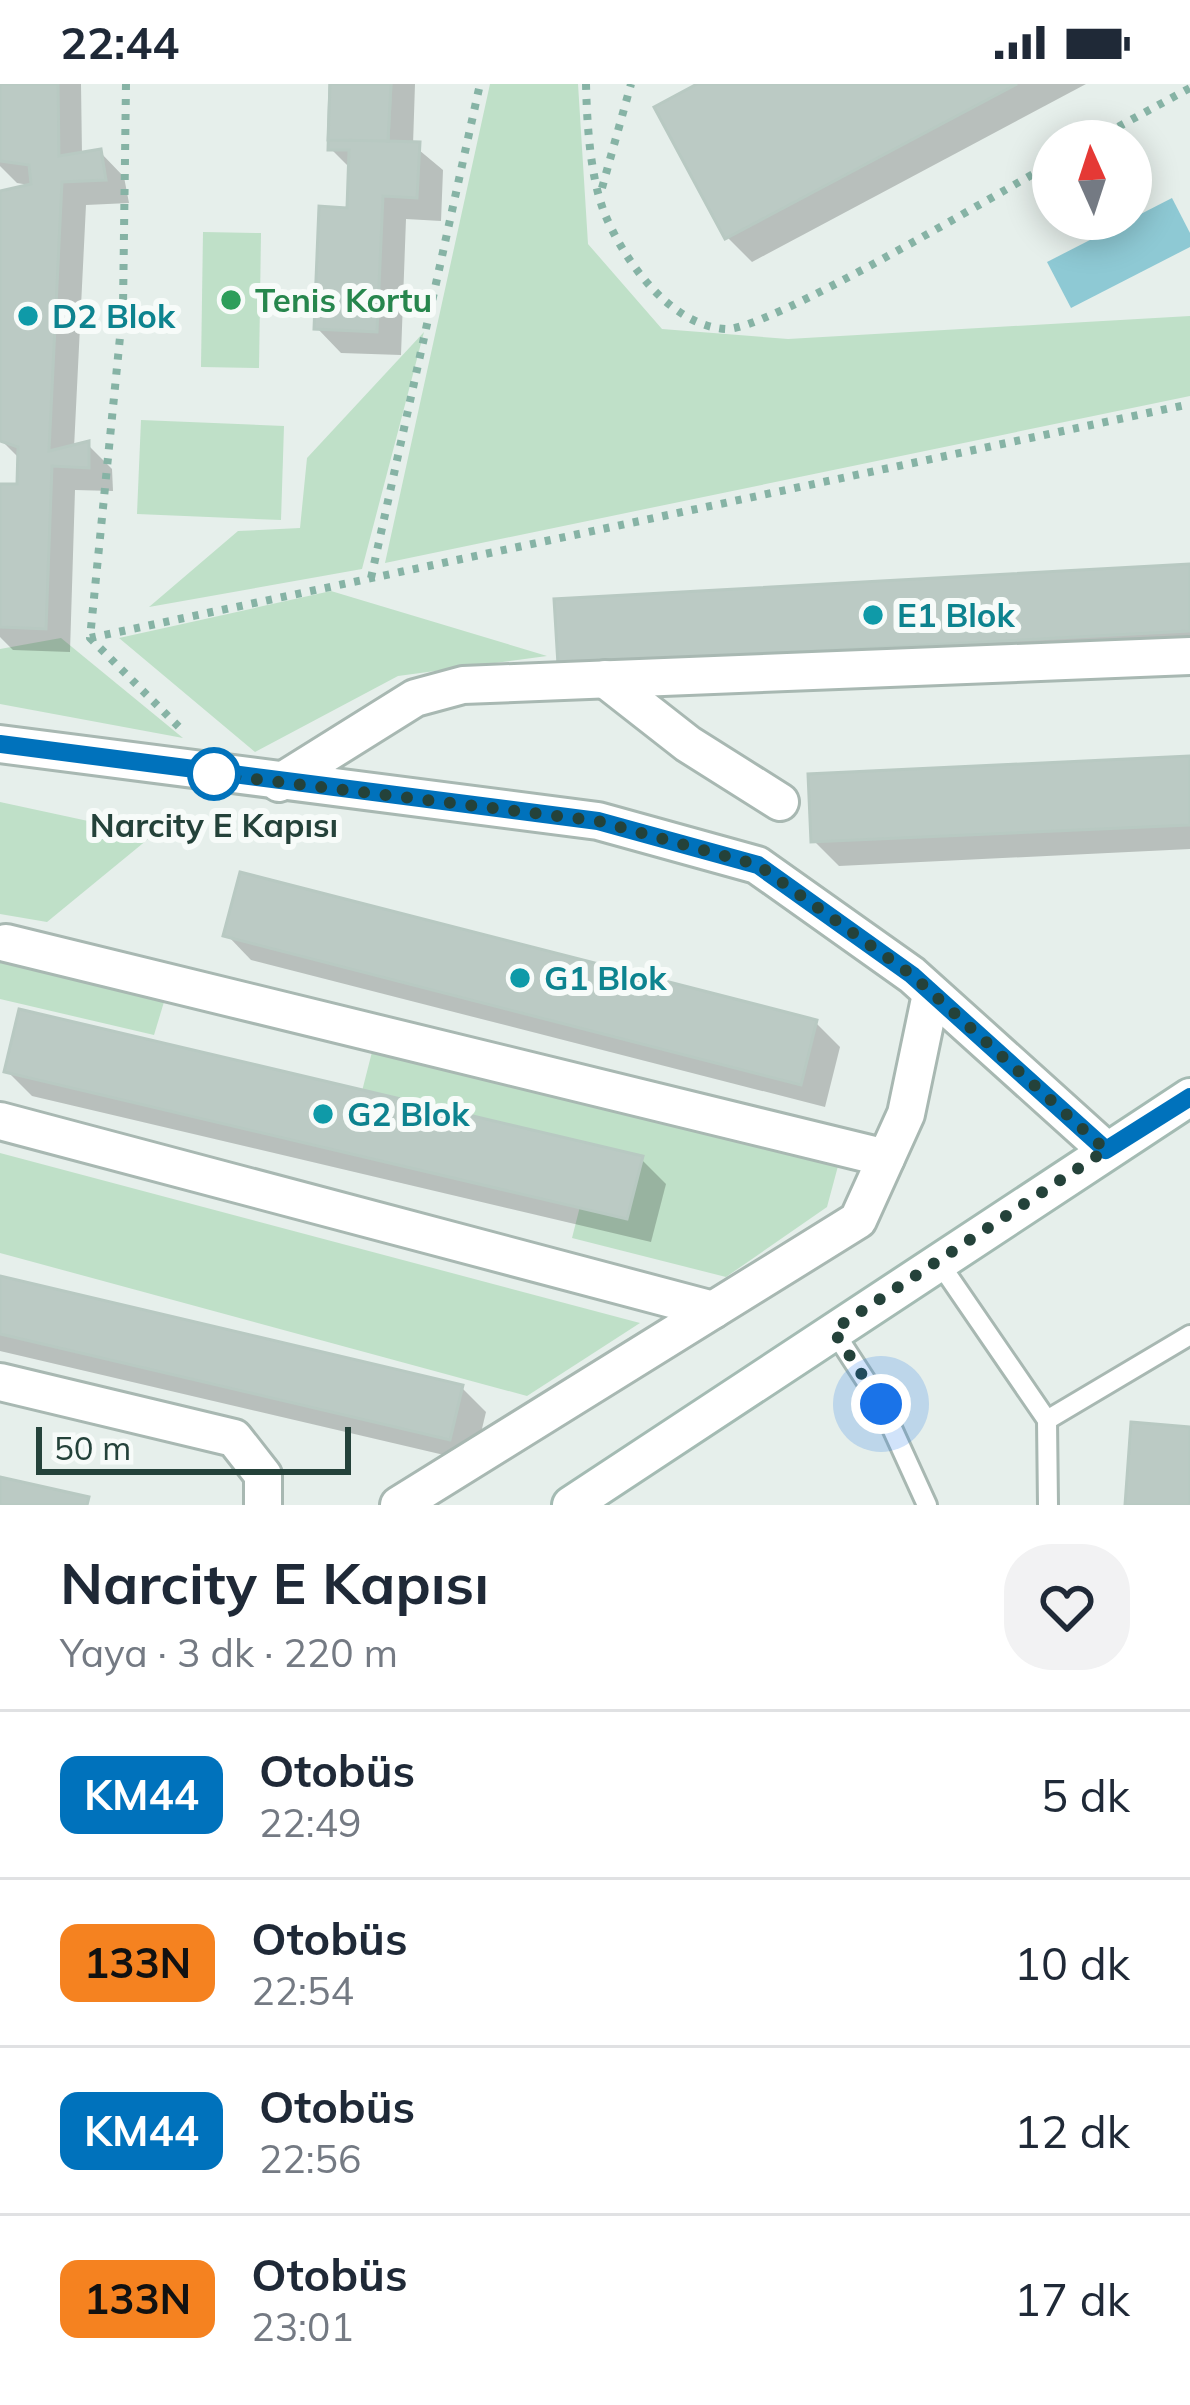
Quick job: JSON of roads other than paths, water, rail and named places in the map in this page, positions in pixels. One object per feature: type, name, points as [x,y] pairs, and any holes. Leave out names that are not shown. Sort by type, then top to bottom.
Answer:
[{"type":"street","points":[[279,783],[415,698],[463,685],[1190,656]]},
{"type":"street","points":[[605,679],[688,744],[780,802]]},
{"type":"street","points":[[0,744],[598,821],[758,865],[931,994],[1106,1150]]},
{"type":"street","points":[[6,943],[886,1158]]},
{"type":"street","points":[[399,1505],[858,1220],[905,1114],[931,994]]},
{"type":"street","points":[[571,1505],[1190,1097]]},
{"type":"street","points":[[0,1121],[713,1310]]},
{"type":"street","points":[[0,1382],[234,1438],[263,1475],[263,1505]]},
{"type":"lane","points":[[938,1261],[1047,1420],[1048,1505]]},
{"type":"lane","points":[[833,1330],[881,1404],[927,1505]]},
{"type":"lane","points":[[1047,1420],[1190,1335]]},
{"type":"water","points":[[1172,198],[1190,233],[1190,247],[1071,308],[1047,262],[1090,240],[1152,240],[1152,208]]},
{"type":"place","name":"Tenis Kortu","points":[[231,300]]},
{"type":"place","name":"D2 Blok","points":[[28,316]]},
{"type":"place","name":"E1 Blok","points":[[873,615]]},
{"type":"place","name":"Narcity E Kapısı","points":[[214,774]]},
{"type":"place","name":"G1 Blok","points":[[520,978]]},
{"type":"place","name":"G2 Blok","points":[[323,1114]]}]
